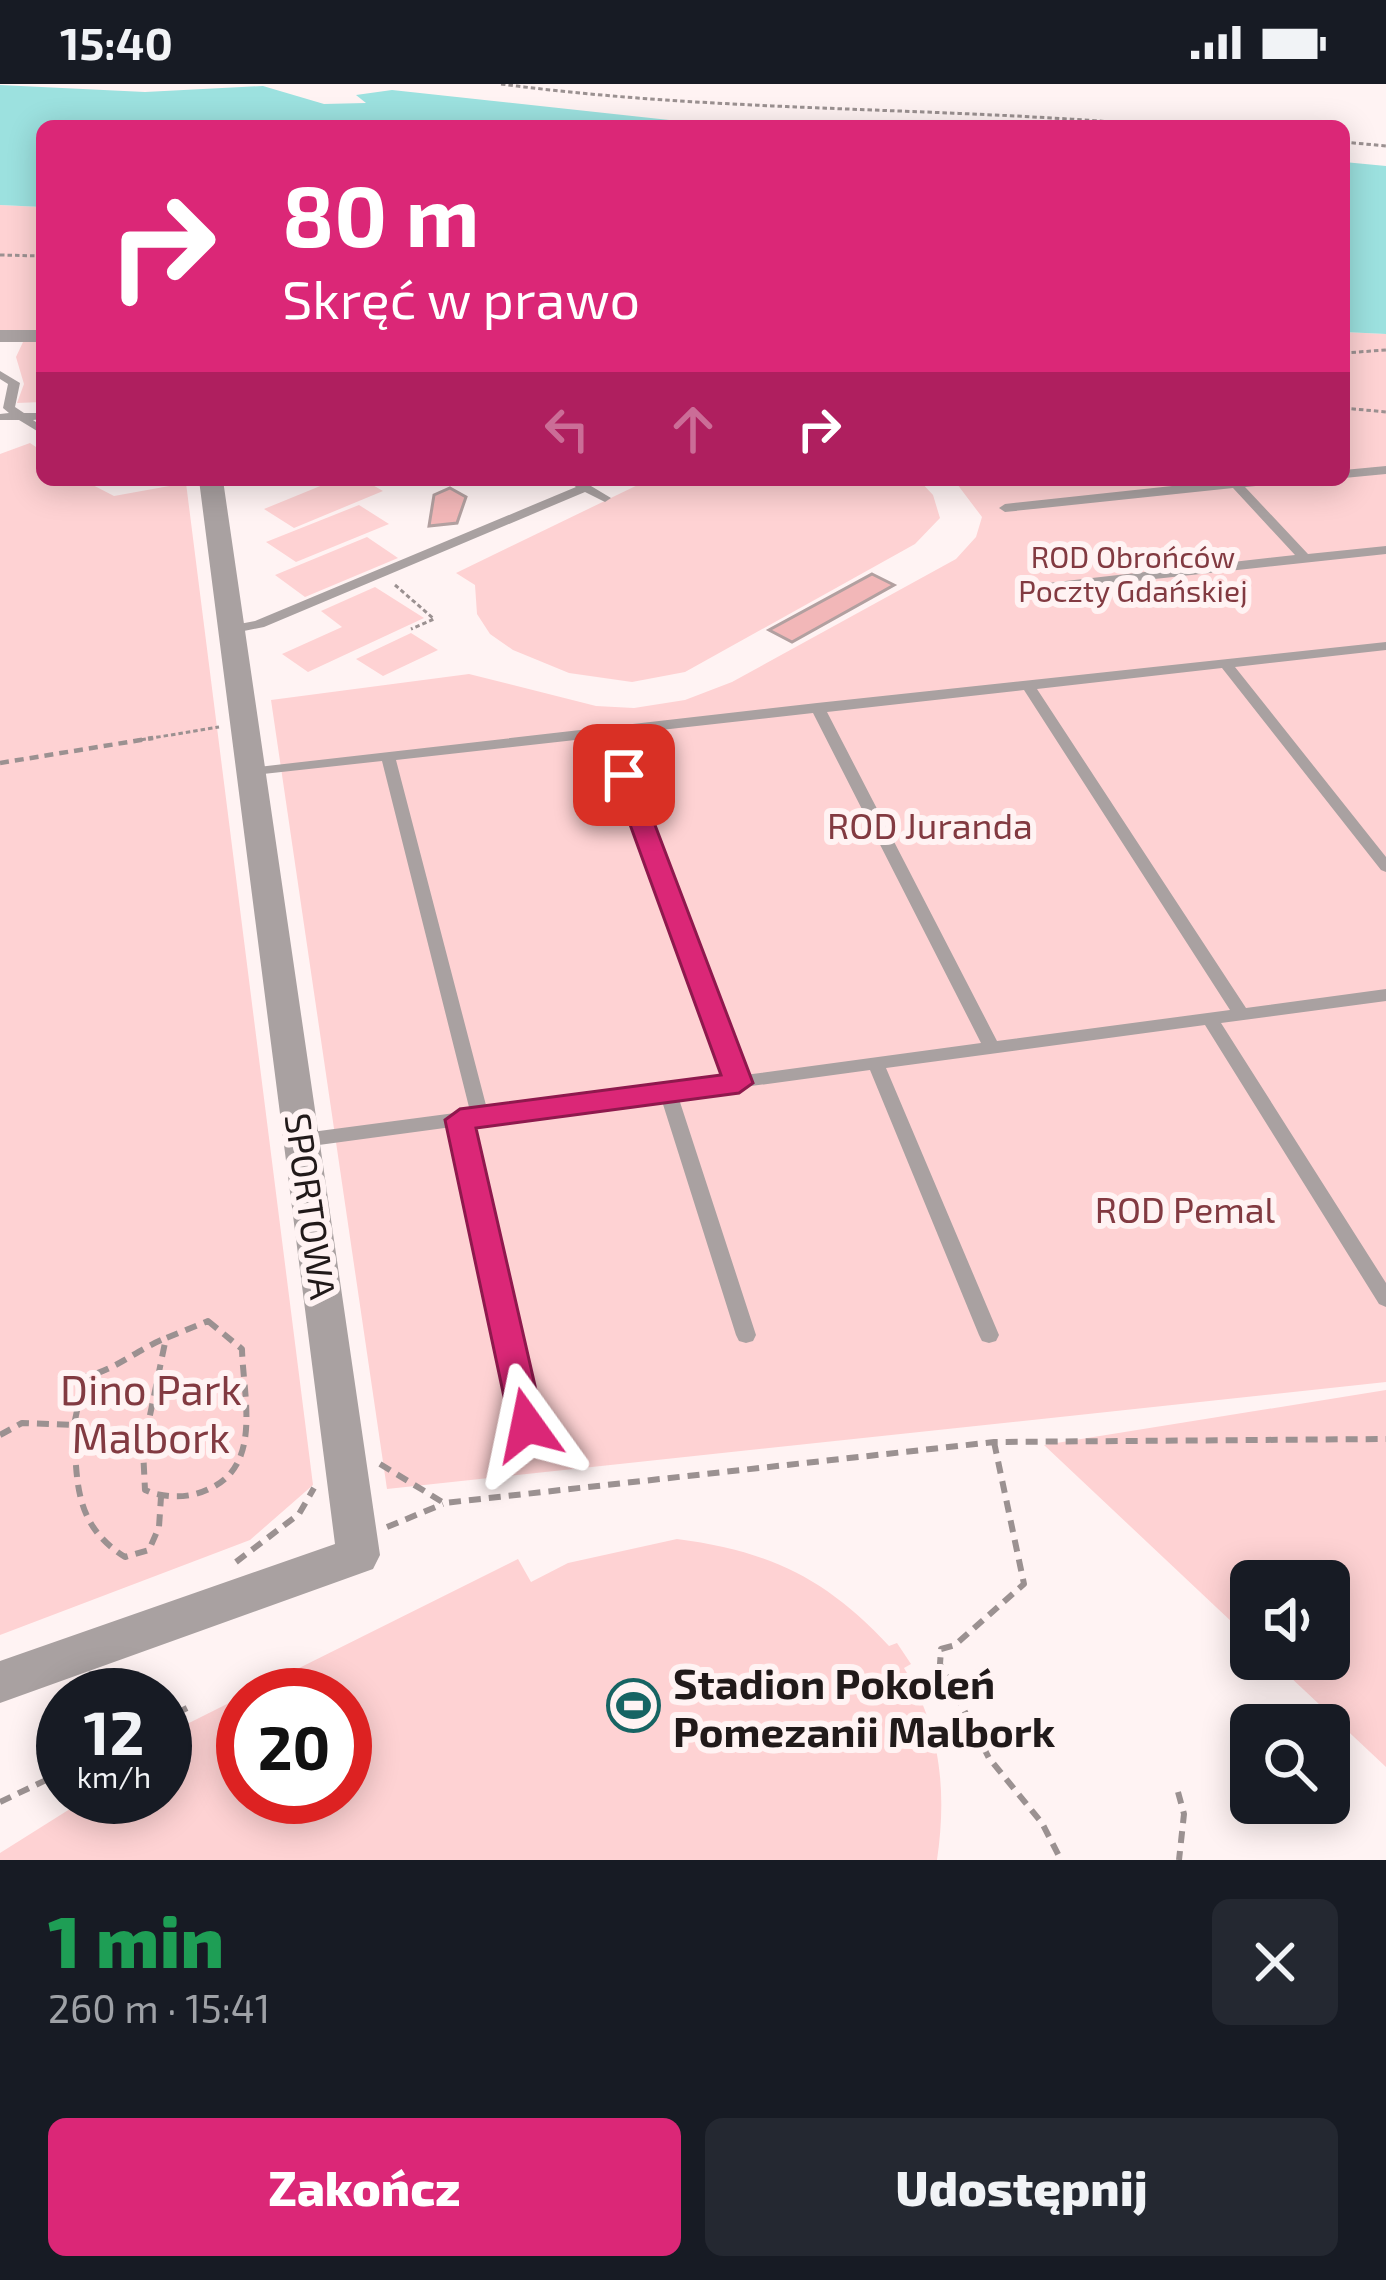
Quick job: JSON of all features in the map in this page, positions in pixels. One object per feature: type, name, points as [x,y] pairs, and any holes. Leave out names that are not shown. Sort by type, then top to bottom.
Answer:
[{"type":"street","points":[[0,336],[36,336]]},
{"type":"street","name":"SPORTOWA","points":[[0,1682],[358,1556],[212,486]]},
{"type":"lane","points":[[0,374],[14,383],[9,408],[36,427]]},
{"type":"lane","points":[[0,417],[36,416]]},
{"type":"lane","points":[[1350,473],[1386,470]]},
{"type":"lane","points":[[233,629],[259,625],[382,574],[575,486]]},
{"type":"lane","points":[[583,486],[605,497]]},
{"type":"lane","points":[[1005,508],[1199,486]]},
{"type":"lane","points":[[1238,486],[1305,558]]},
{"type":"lane","points":[[1053,586],[1386,550]]},
{"type":"lane","points":[[254,771],[1386,646]]},
{"type":"lane","points":[[1224,662],[1386,867]]},
{"type":"lane","points":[[1027,684],[1242,1015]]},
{"type":"lane","points":[[817,707],[993,1049]]},
{"type":"lane","points":[[607,731],[739,1083]]},
{"type":"lane","points":[[388,755],[470,1118],[527,1425]]},
{"type":"lane","points":[[304,1140],[1386,995]]},
{"type":"lane","points":[[1210,1019],[1386,1299]]},
{"type":"lane","points":[[876,1065],[989,1335]]},
{"type":"lane","points":[[668,1092],[746,1335]]},
{"type":"path","points":[[501,84],[576,94],[986,111],[1092,120]]},
{"type":"path","points":[[1350,143],[1386,146]]},
{"type":"path","points":[[0,255],[36,256]]},
{"type":"path","points":[[1350,353],[1386,350]]},
{"type":"path","points":[[1350,409],[1386,412]]},
{"type":"path","points":[[382,574],[434,619],[411,629]]},
{"type":"path","points":[[0,763],[247,722]]},
{"type":"path","points":[[161,1497],[149,1550],[125,1556],[101,1545],[82,1523],[74,1425],[84,1377],[113,1371],[139,1348],[166,1336],[208,1322],[242,1349],[246,1420],[239,1472],[218,1488],[161,1497],[145,1490],[140,1441],[164,1379],[166,1336]]},
{"type":"path","points":[[0,1436],[22,1423],[74,1425]]},
{"type":"path","points":[[225,1570],[298,1514],[327,1468],[347,1465],[383,1464],[443,1504],[994,1442],[1386,1439]]},
{"type":"path","points":[[994,1442],[1024,1584],[955,1645],[941,1648],[940,1664],[989,1758],[1042,1823],[1061,1860]]},
{"type":"path","points":[[0,1802],[36,1785]]},
{"type":"path","points":[[1178,1792],[1184,1814],[1179,1860]]},
{"type":"green space","points":[[0,205],[36,207],[36,336],[0,336]]},
{"type":"green space","points":[[1350,332],[1386,334],[1386,1382],[387,1489],[271,700],[469,674],[596,706],[634,708],[685,700],[732,682],[956,559],[976,537],[982,517],[959,486],[1350,486]]},
{"type":"green space","points":[[23,342],[36,342],[36,402],[17,403],[24,384],[16,357]]},
{"type":"green space","name":"Dino Park Malbork","points":[[30,443],[36,447],[36,486],[95,486],[114,496],[186,486],[313,1485],[250,1540],[0,1635],[0,454]]},
{"type":"green space","points":[[320,486],[374,486],[383,491],[294,528],[264,509]]},
{"type":"green space","points":[[636,486],[925,486],[933,495],[940,518],[915,544],[685,672],[632,682],[569,673],[513,650],[490,634],[477,614],[475,585],[456,573]]},
{"type":"green space","points":[[359,505],[389,524],[296,562],[266,542]]},
{"type":"green space","points":[[367,537],[398,558],[305,597],[275,575]]},
{"type":"green space","points":[[375,587],[424,618],[308,672],[282,654],[342,627],[321,611]]},
{"type":"green space","points":[[411,633],[438,650],[383,676],[356,659]]},
{"type":"green space","points":[[1386,1390],[1386,1767],[1350,1733],[1350,1704],[1319,1704],[1293,1680],[1350,1680],[1350,1560],[1230,1560],[1230,1620],[1044,1445]]},
{"type":"green space","name":"Stadion Pokoleń Pomezanii Malbork","points":[[677,1539],[740,1551],[818,1585],[889,1646],[897,1643],[911,1664],[904,1668],[926,1713],[938,1761],[937,1860],[0,1860],[0,1853],[46,1824],[192,1824],[192,1722],[216,1710],[216,1824],[372,1824],[372,1668],[299,1668],[518,1559],[531,1582],[568,1563]]},
{"type":"water","points":[[0,85],[145,92],[263,86],[324,104],[366,103],[356,95],[392,90],[669,120],[36,120],[36,207],[0,205]]},
{"type":"water","points":[[1350,163],[1386,166],[1386,334],[1350,332]]},
{"type":"building","points":[[450,488],[466,497],[457,523],[429,526],[434,495]]},
{"type":"building","points":[[872,574],[894,585],[792,642],[769,630]]},
{"type":"place","name":"Stadion Pokoleń Pomezanii Malbork","points":[[634,1706]]},
{"type":"route","points":[[527,1425],[460,1120],[739,1083],[624,775]]},
{"type":"park label","name":"ROD Obrońców Poczty Gdańskiej","points":[[1133,573]]},
{"type":"park label","name":"ROD Juranda","points":[[930,824]]},
{"type":"park label","name":"ROD Pemal","points":[[1185,1208]]}]
